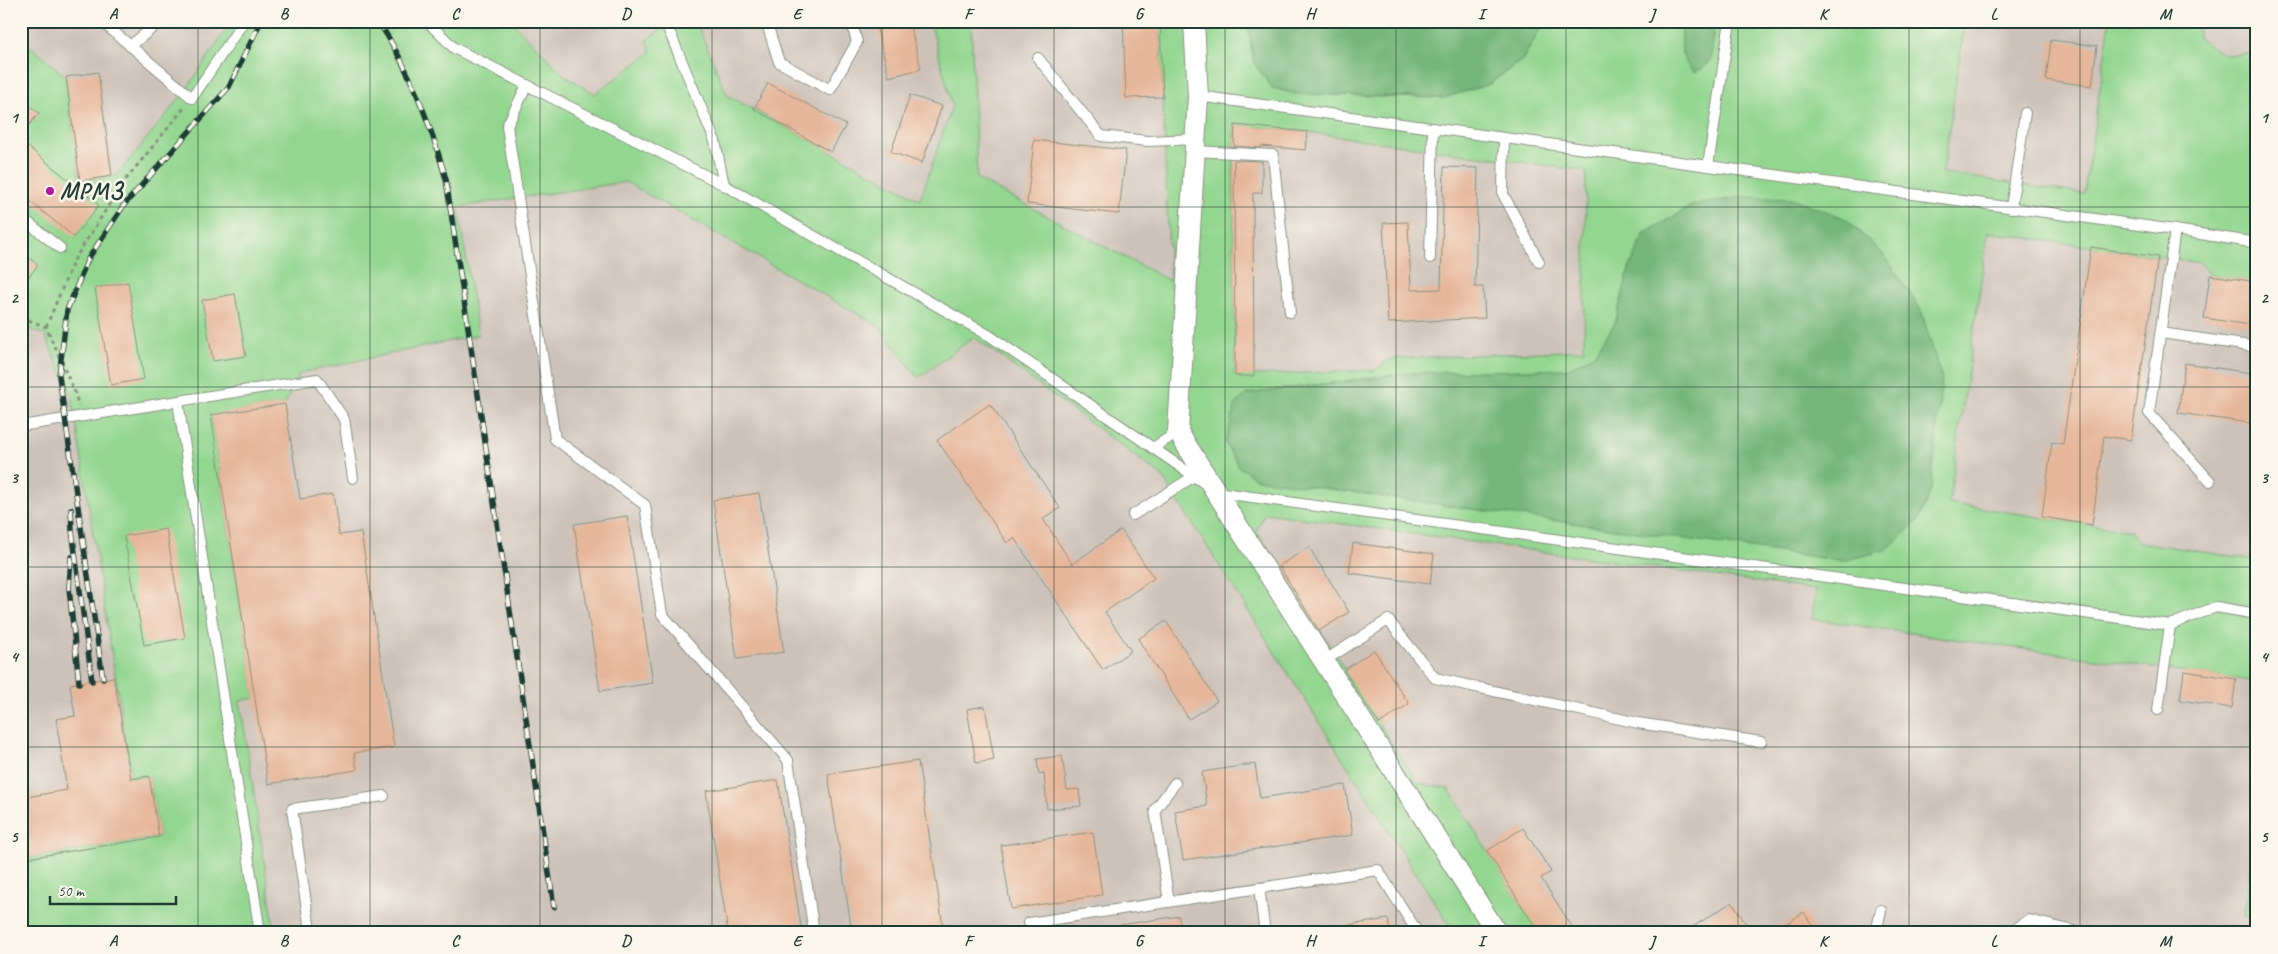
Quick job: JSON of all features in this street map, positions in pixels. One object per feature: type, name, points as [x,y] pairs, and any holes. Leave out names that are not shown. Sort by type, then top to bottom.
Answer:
[{"type":"street","points":[[1194,21],[1198,96],[1178,432],[1198,473],[1216,492],[1497,933]]},
{"type":"lane","points":[[102,21],[192,98],[244,21]]},
{"type":"lane","points":[[130,46],[161,21]]},
{"type":"lane","points":[[427,21],[454,48],[724,185],[990,336],[1153,448],[1198,473],[1132,516]]},
{"type":"lane","points":[[665,21],[715,141],[724,185]]},
{"type":"lane","points":[[766,21],[779,62],[830,90],[857,42],[851,21]]},
{"type":"lane","points":[[1708,166],[1730,21]]},
{"type":"lane","points":[[1038,58],[1101,136],[1273,155],[1290,312]]},
{"type":"lane","points":[[527,85],[507,126],[555,439],[645,505],[662,614],[788,760],[814,933]]},
{"type":"lane","points":[[1198,96],[2175,230],[2257,243]]},
{"type":"lane","points":[[2011,208],[2025,113]]},
{"type":"lane","points":[[1430,258],[1433,128]]},
{"type":"lane","points":[[1504,138],[1503,194],[1539,262]]},
{"type":"lane","points":[[21,217],[60,248]]},
{"type":"lane","points":[[2175,230],[2149,413],[2210,481]]},
{"type":"lane","points":[[2161,333],[2257,347]]},
{"type":"lane","points":[[21,426],[317,380],[344,420],[353,478]]},
{"type":"lane","points":[[178,402],[260,933]]},
{"type":"lane","points":[[1153,448],[1178,432]]},
{"type":"lane","points":[[1216,492],[2170,625],[2216,607],[2257,614]]},
{"type":"lane","points":[[1324,661],[1388,620],[1435,678],[1638,723],[1761,742]]},
{"type":"lane","points":[[2158,710],[2170,625]]},
{"type":"lane","points":[[1169,902],[1155,810],[1175,783]]},
{"type":"lane","points":[[292,933],[310,930],[292,810],[384,796]]},
{"type":"lane","points":[[1029,923],[1378,870],[1418,933]]},
{"type":"lane","points":[[1259,888],[1266,933]]},
{"type":"lane","points":[[1876,933],[1881,910]]},
{"type":"lane","points":[[2009,933],[2028,920],[2082,933]]},
{"type":"path","points":[[46,327],[74,260],[123,183],[192,98]]},
{"type":"path","points":[[21,317],[46,327],[76,395],[79,417]]},
{"type":"shaded area","points":[[28,21],[232,21],[184,93],[116,176],[80,181],[66,77],[21,38],[21,29]]},
{"type":"shaded area","points":[[511,21],[672,21],[647,40],[651,51],[595,94],[564,75]]},
{"type":"shaded area","points":[[696,21],[930,21],[952,106],[920,200],[726,95]]},
{"type":"shaded area","points":[[971,21],[1160,21],[1170,281],[977,179]]},
{"type":"shaded area","points":[[1965,21],[2110,21],[2084,194],[1943,173]]},
{"type":"shaded area","points":[[2198,21],[2257,21],[2257,53],[2225,55],[2198,38]]},
{"type":"shaded area","points":[[1235,125],[1308,132],[1586,171],[1584,350],[1390,359],[1376,370],[1235,376],[1233,143]]},
{"type":"shaded area","points":[[626,182],[880,327],[917,378],[974,337],[1162,476],[1454,933],[275,933],[240,701],[255,698],[211,415],[300,373],[477,335],[458,207]]},
{"type":"shaded area","points":[[1988,232],[2201,263],[2210,275],[2257,282],[2257,560],[2139,542],[2130,531],[1949,504]]},
{"type":"shaded area","points":[[21,326],[45,335],[72,397],[131,779],[149,776],[159,837],[21,859]]},
{"type":"shaded area","points":[[1265,513],[1816,590],[1812,619],[2257,682],[2257,819],[2244,915],[2257,918],[2257,933],[1539,933],[1448,788],[1417,783],[1256,530]]},
{"type":"green space","points":[[232,21],[511,21],[564,75],[595,94],[651,52],[647,40],[672,21],[696,21],[727,95],[920,200],[952,106],[930,21],[971,21],[977,179],[1170,281],[1160,21],[1247,21],[1254,63],[1375,97],[1443,98],[1490,84],[1523,59],[1545,21],[1682,21],[1682,55],[1711,62],[1713,21],[1965,21],[1943,173],[2084,194],[2110,21],[2198,21],[2198,38],[2225,55],[2257,53],[2257,282],[2210,275],[2201,263],[1988,232],[1949,503],[2130,531],[2139,542],[2257,560],[2257,682],[1812,619],[1816,590],[1265,513],[1256,530],[1417,783],[1448,788],[1539,933],[1454,933],[1162,476],[974,337],[918,378],[880,327],[626,182],[458,207],[478,335],[300,373],[285,404],[211,416],[255,698],[240,701],[275,933],[21,933],[21,859],[159,837],[149,776],[131,779],[72,397],[45,335],[21,326],[21,38],[66,77],[80,180],[116,176],[184,93]],"holes":[[[1235,125],[1308,132],[1586,171],[1584,350],[1390,359],[1376,370],[1235,376],[1233,143]],[[1794,199],[1846,219],[1884,255],[1843,561],[1246,394],[1409,373],[1567,369],[1595,354],[1615,323],[1630,267],[1645,233]]]},
{"type":"green space","points":[[1247,21],[1545,21],[1523,59],[1489,84],[1444,98],[1296,94],[1272,88],[1254,63]]},
{"type":"green space","points":[[1682,21],[1713,21],[1713,44],[1710,58],[1702,69],[1695,72],[1683,56]]},
{"type":"green space","points":[[1743,197],[1794,199],[1846,219],[1884,255],[1921,310],[1942,379],[1931,490],[1919,520],[1886,550],[1843,561],[1257,479],[1239,467],[1225,443],[1235,405],[1246,394],[1409,373],[1567,369],[1595,354],[1615,323],[1630,267],[1645,233],[1693,205]]},
{"type":"green space","points":[[2257,819],[2257,918],[2244,915]]},
{"type":"building","points":[[875,21],[909,21],[921,69],[889,77]]},
{"type":"building","points":[[1123,21],[1160,21],[1163,97],[1126,98]]},
{"type":"building","points":[[2051,40],[2097,46],[2092,86],[2046,80]]},
{"type":"building","points":[[98,72],[112,176],[80,181],[66,77]]},
{"type":"building","points":[[768,83],[846,125],[831,152],[754,109]]},
{"type":"building","points":[[910,95],[942,106],[922,163],[891,152]]},
{"type":"building","points":[[21,99],[39,113],[21,135]]},
{"type":"building","points":[[1235,125],[1308,132],[1306,150],[1234,146]]},
{"type":"building","points":[[1034,140],[1126,150],[1119,214],[1027,204]]},
{"type":"building","points":[[27,146],[99,205],[74,237],[21,194],[21,153]]},
{"type":"building","points":[[1234,160],[1262,161],[1262,193],[1253,193],[1254,376],[1235,376]]},
{"type":"building","points":[[1444,167],[1478,168],[1475,287],[1483,287],[1485,318],[1388,323],[1383,223],[1408,222],[1411,290],[1441,289]]},
{"type":"building","points":[[2091,247],[2158,257],[2131,440],[2104,436],[2092,525],[2042,517],[2052,442],[2063,444]]},
{"type":"building","points":[[21,252],[38,265],[21,287]]},
{"type":"building","points":[[2210,275],[2257,282],[2257,326],[2204,318]]},
{"type":"building","points":[[128,282],[144,379],[111,385],[95,288]]},
{"type":"building","points":[[235,294],[246,356],[213,361],[202,300]]},
{"type":"building","points":[[2185,363],[2257,374],[2257,424],[2178,413]]},
{"type":"building","points":[[285,404],[300,499],[333,494],[339,535],[361,532],[394,747],[354,753],[357,770],[268,784],[211,415]]},
{"type":"building","points":[[990,404],[1060,508],[1043,519],[1072,564],[1121,530],[1154,578],[1105,612],[1131,651],[1103,670],[1014,538],[1007,543],[937,440]]},
{"type":"building","points":[[759,493],[784,652],[737,659],[713,500]]},
{"type":"building","points":[[627,516],[653,683],[600,691],[574,524]]},
{"type":"building","points":[[166,529],[185,638],[144,645],[124,536]]},
{"type":"building","points":[[1353,543],[1434,554],[1430,584],[1349,573]]},
{"type":"building","points":[[1309,547],[1349,612],[1319,631],[1279,566]]},
{"type":"building","points":[[1166,621],[1217,701],[1189,719],[1138,639]]},
{"type":"building","points":[[1374,650],[1409,704],[1379,724],[1344,670]]},
{"type":"building","points":[[2184,671],[2236,679],[2232,708],[2180,700]]},
{"type":"building","points":[[114,677],[131,779],[149,776],[159,837],[21,859],[21,798],[67,790],[56,719],[75,716],[70,684]]},
{"type":"building","points":[[985,706],[994,760],[976,763],[967,709]]},
{"type":"building","points":[[1062,756],[1067,790],[1079,789],[1081,806],[1047,809],[1044,773],[1039,774],[1037,759]]},
{"type":"building","points":[[918,761],[944,933],[852,933],[828,774]]},
{"type":"building","points":[[1255,764],[1260,798],[1345,785],[1353,835],[1183,860],[1175,811],[1207,806],[1202,772]]},
{"type":"building","points":[[778,780],[802,933],[728,933],[706,791]]},
{"type":"building","points":[[1523,828],[1551,872],[1541,878],[1576,933],[1539,933],[1487,851]]},
{"type":"building","points":[[1093,832],[1102,895],[1011,909],[1001,845]]},
{"type":"building","points":[[1732,902],[1752,933],[1683,933]]},
{"type":"building","points":[[1804,912],[1817,933],[1772,933]]},
{"type":"building","points":[[1179,916],[1181,933],[1120,933],[1120,925]]},
{"type":"building","points":[[1388,919],[1390,933],[1350,933],[1349,925]]},
{"type":"railway","points":[[103,679],[59,376],[67,310],[88,259],[124,205],[229,87],[261,21]]},
{"type":"railway","points":[[378,21],[400,58],[418,97],[446,179],[554,907]]},
{"type":"railway","points":[[71,509],[72,530],[92,681]]},
{"type":"railway","points":[[71,557],[69,588],[79,683]]},
{"type":"place","name":"МРМЗ","points":[[50,191]]}]
